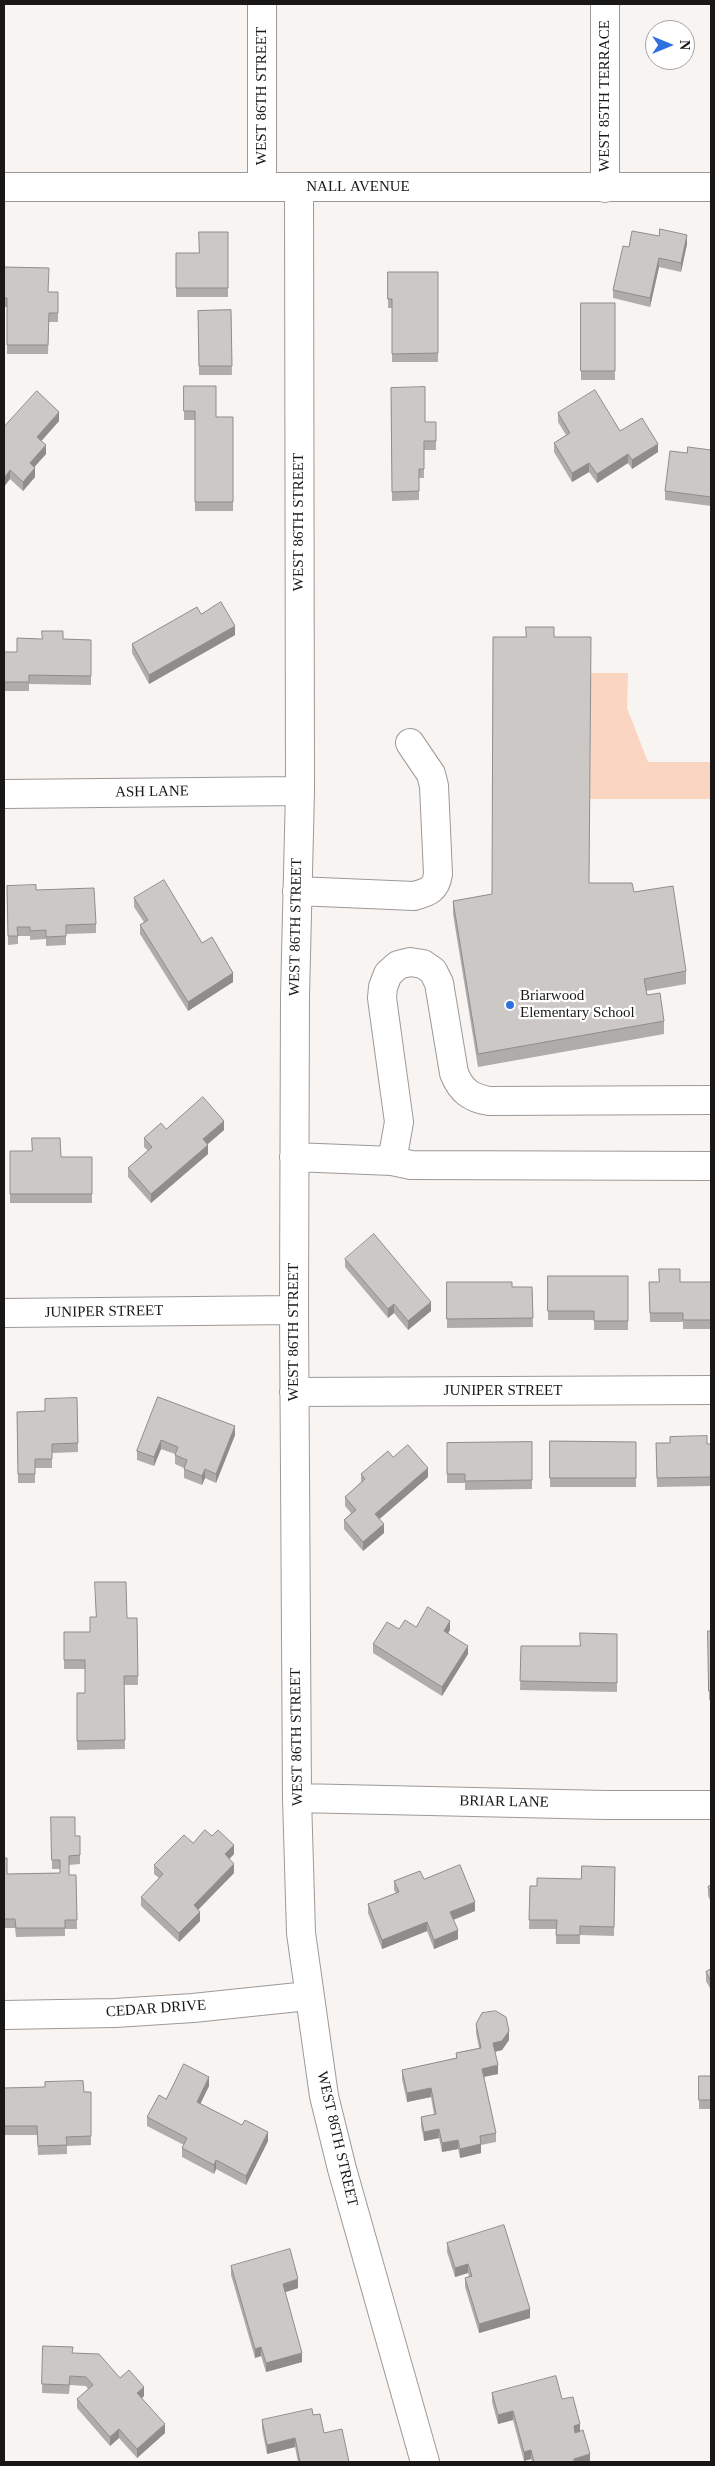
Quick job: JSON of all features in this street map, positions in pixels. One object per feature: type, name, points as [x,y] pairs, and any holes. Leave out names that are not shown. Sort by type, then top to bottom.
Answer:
[{"type":"street","name":"WEST 86TH STREET","points":[[262,4],[262,187]]},
{"type":"street","name":"WEST 85TH TERRACE","points":[[604,188],[605,4]]},
{"type":"street","name":"NALL AVENUE","points":[[4,187],[711,187]]},
{"type":"street","name":"WEST 86TH STREET","points":[[299,187],[300,790],[294,1158],[294,1392],[297,1798],[301,1933],[308,1996],[324,2096],[342,2169],[426,2462]]},
{"type":"street","points":[[297,891],[414,896],[433,889],[438,874],[434,786],[431,774],[410,743]]},
{"type":"street","name":"ASH LANE","points":[[4,794],[300,790]]},
{"type":"street","points":[[392,1161],[399,1122],[382,998],[388,974],[398,965],[410,962],[423,964],[433,971],[439,983],[454,1073],[459,1086],[477,1099],[489,1101],[711,1100]]},
{"type":"street","points":[[294,1158],[392,1161],[411,1164],[711,1166]]},
{"type":"street","name":"JUNIPER STREET","points":[[4,1312],[294,1310]]},
{"type":"street","name":"JUNIPER STREET","points":[[294,1392],[711,1390]]},
{"type":"street","name":"BRIAR LANE","points":[[297,1798],[606,1805],[711,1804]]},
{"type":"street","name":"CEDAR DRIVE","points":[[4,2015],[115,2013],[193,2008],[308,1996]]},
{"type":"shaded area","points":[[591,673],[628,673],[627,708],[648,762],[711,762],[711,799],[590,799]]},
{"type":"building","points":[[660,229],[687,235],[681,263],[659,258],[650,298],[613,290],[623,246],[629,247],[632,231],[659,236]]},
{"type":"building","points":[[199,232],[228,232],[228,288],[176,288],[176,253],[199,253]]},
{"type":"building","points":[[4,267],[49,268],[48,292],[58,292],[58,313],[49,313],[48,345],[7,345],[7,298],[4,298]]},
{"type":"building","points":[[388,272],[438,272],[438,353],[392,354],[392,299],[388,299]]},
{"type":"building","points":[[581,303],[615,303],[615,371],[581,371]]},
{"type":"building","points":[[231,310],[232,366],[199,366],[198,311]]},
{"type":"building","points":[[184,386],[216,386],[216,417],[233,417],[233,502],[195,502],[195,411],[184,411]]},
{"type":"building","points":[[425,387],[425,422],[436,422],[436,441],[424,441],[424,469],[419,469],[419,491],[392,492],[391,388]]},
{"type":"building","points":[[595,390],[620,431],[642,418],[658,444],[632,460],[628,454],[597,474],[589,463],[572,473],[554,443],[570,433],[558,413]]},
{"type":"building","points":[[37,391],[59,412],[37,437],[46,445],[30,463],[35,468],[23,482],[10,470],[4,478],[4,427]]},
{"type":"building","points":[[688,447],[711,450],[711,497],[665,491],[670,451],[687,453]]},
{"type":"building","points":[[221,602],[235,626],[149,675],[132,644],[197,607],[201,614]]},
{"type":"building","name":"Briarwood Elementary School","points":[[526,627],[554,627],[554,637],[591,637],[589,883],[632,883],[634,892],[673,886],[686,971],[644,979],[647,995],[660,993],[664,1021],[478,1054],[453,901],[492,894],[493,637],[526,637]]},
{"type":"building","points":[[42,631],[63,631],[63,639],[91,640],[91,676],[29,675],[29,682],[4,682],[4,652],[17,652],[17,638],[42,639]]},
{"type":"building","points":[[164,880],[202,943],[212,937],[233,973],[188,1002],[140,925],[148,920],[134,898]]},
{"type":"building","points":[[36,885],[36,890],[94,888],[96,924],[66,925],[66,936],[46,937],[46,930],[30,931],[30,927],[17,927],[18,936],[8,936],[7,886]]},
{"type":"building","points":[[203,1097],[224,1121],[203,1139],[208,1145],[151,1194],[128,1168],[152,1147],[144,1138],[161,1123],[166,1129]]},
{"type":"building","points":[[32,1138],[60,1138],[61,1157],[92,1157],[92,1194],[10,1194],[10,1151],[32,1151]]},
{"type":"building","points":[[374,1234],[431,1302],[408,1321],[394,1304],[388,1309],[345,1259]]},
{"type":"building","points":[[659,1269],[680,1269],[680,1282],[711,1282],[711,1320],[683,1320],[683,1313],[650,1313],[649,1282],[659,1282]]},
{"type":"building","points":[[548,1276],[628,1276],[628,1321],[594,1321],[594,1311],[548,1311]]},
{"type":"building","points":[[447,1282],[512,1282],[512,1287],[532,1287],[533,1318],[447,1319]]},
{"type":"building","points":[[158,1397],[235,1426],[216,1474],[205,1469],[202,1476],[184,1469],[187,1460],[175,1455],[178,1447],[161,1440],[154,1457],[137,1451]]},
{"type":"building","points":[[77,1398],[78,1443],[52,1444],[52,1459],[35,1459],[35,1474],[18,1474],[17,1412],[45,1411],[45,1399]]},
{"type":"building","points":[[707,1436],[707,1444],[711,1444],[711,1477],[657,1478],[656,1443],[670,1443],[670,1437]]},
{"type":"building","points":[[550,1441],[636,1442],[636,1478],[550,1478]]},
{"type":"building","points":[[532,1442],[532,1480],[465,1481],[465,1474],[447,1474],[447,1443]]},
{"type":"building","points":[[408,1445],[428,1468],[375,1514],[384,1524],[363,1542],[344,1520],[356,1510],[345,1497],[365,1479],[361,1474],[388,1451],[393,1457]]},
{"type":"building","points":[[95,1582],[126,1582],[127,1618],[137,1618],[138,1676],[124,1676],[125,1740],[77,1741],[77,1693],[85,1693],[85,1660],[64,1660],[64,1632],[90,1632],[90,1617],[96,1617]]},
{"type":"building","points":[[428,1607],[450,1621],[444,1631],[468,1646],[442,1687],[373,1644],[387,1622],[399,1629],[405,1620],[416,1627]]},
{"type":"building","points":[[708,1631],[711,1631],[711,1691],[709,1691]]},
{"type":"building","points":[[580,1633],[617,1634],[617,1683],[520,1681],[521,1646],[580,1646]]},
{"type":"building","points":[[51,1817],[75,1817],[75,1836],[80,1836],[80,1855],[69,1856],[69,1875],[76,1875],[77,1920],[65,1920],[65,1928],[16,1928],[15,1919],[4,1919],[4,1858],[7,1858],[7,1874],[60,1873],[60,1860],[52,1860]]},
{"type":"building","points":[[205,1830],[212,1836],[218,1830],[234,1845],[225,1854],[234,1864],[194,1905],[200,1912],[179,1933],[141,1897],[163,1874],[154,1865],[184,1835],[193,1843]]},
{"type":"building","points":[[460,1865],[475,1902],[450,1912],[458,1930],[434,1940],[427,1922],[382,1940],[368,1904],[399,1892],[394,1881],[420,1871],[424,1879]]},
{"type":"building","points":[[582,1866],[615,1867],[614,1927],[580,1926],[580,1935],[556,1935],[557,1920],[529,1920],[530,1886],[537,1886],[537,1878],[581,1879]]},
{"type":"building","points":[[711,1969],[711,1981],[706,1972]]},
{"type":"building","points":[[496,2011],[506,2017],[509,2031],[502,2041],[493,2043],[498,2065],[482,2069],[496,2133],[480,2136],[481,2144],[460,2149],[458,2140],[442,2143],[439,2129],[424,2132],[421,2117],[436,2114],[431,2088],[407,2093],[402,2070],[457,2058],[456,2053],[481,2048],[476,2024],[482,2013]]},
{"type":"building","points":[[184,2064],[209,2077],[197,2102],[242,2125],[245,2120],[268,2132],[246,2176],[216,2160],[214,2165],[182,2148],[187,2138],[147,2117],[159,2095],[166,2099]]},
{"type":"building","points":[[699,2076],[711,2076],[711,2100],[699,2100]]},
{"type":"building","points":[[83,2081],[84,2092],[91,2092],[91,2136],[66,2137],[67,2145],[38,2146],[37,2126],[4,2126],[4,2088],[45,2087],[45,2082]]},
{"type":"building","points":[[504,2225],[530,2309],[479,2324],[465,2278],[472,2276],[468,2264],[455,2268],[447,2243]]},
{"type":"building","points":[[290,2249],[298,2279],[283,2284],[302,2353],[266,2363],[261,2347],[255,2349],[231,2266]]},
{"type":"building","points":[[43,2346],[73,2347],[72,2353],[99,2354],[120,2378],[129,2370],[144,2387],[137,2393],[165,2424],[137,2449],[119,2429],[110,2437],[77,2399],[93,2385],[86,2377],[70,2376],[69,2385],[42,2384]]},
{"type":"building","points":[[556,2376],[562,2399],[573,2397],[580,2424],[574,2426],[575,2433],[583,2430],[590,2454],[574,2459],[574,2462],[534,2462],[531,2450],[524,2452],[513,2411],[498,2415],[492,2393]]},
{"type":"building","points":[[312,2409],[313,2415],[320,2414],[324,2433],[342,2429],[349,2462],[300,2462],[295,2438],[267,2445],[262,2420]]},
{"type":"place","name":"Briarwood Elementary School","points":[[510,1005]]}]
